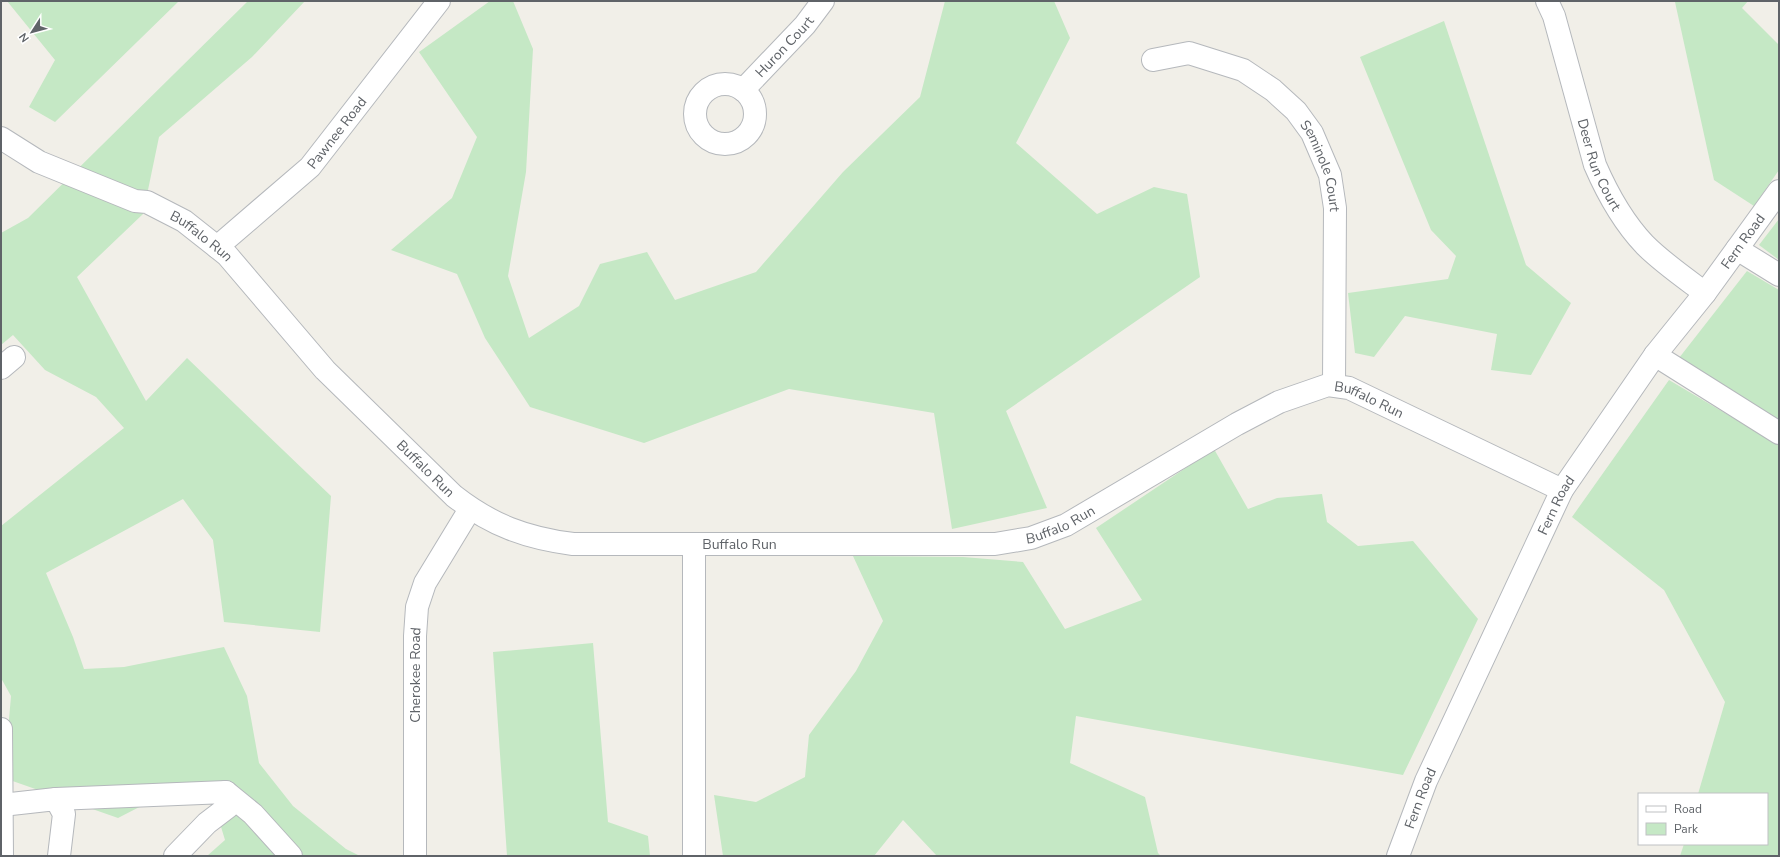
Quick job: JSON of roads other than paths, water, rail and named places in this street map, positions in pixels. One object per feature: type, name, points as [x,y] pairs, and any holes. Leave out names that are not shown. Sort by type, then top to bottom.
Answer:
[{"type":"street","name":"Pawnee Road","points":[[217,247],[310,168],[439,1]]},
{"type":"street","name":"Huron Court","points":[[743,90],[805,25],[822,1]]},
{"type":"street","name":"Deer Run Court","points":[[1547,1],[1554,16],[1595,165],[1604,187],[1620,214],[1645,245],[1705,293]]},
{"type":"street","name":"Seminole Court","points":[[1153,60],[1189,52],[1243,70],[1273,90],[1296,111],[1312,134],[1330,175],[1335,208],[1334,386]]},
{"type":"street","name":"Buffalo Run","points":[[1,138],[39,162],[135,201],[147,202],[184,221],[227,255],[325,370],[438,481],[470,509],[508,529],[548,541],[573,544],[995,544],[1031,538],[1066,525],[1237,424],[1279,402],[1328,384],[1349,388],[1562,490]]},
{"type":"street","name":"Fern Road","points":[[1398,856],[1426,781],[1562,490],[1655,355],[1705,293],[1779,191]]},
{"type":"street","points":[[1737,249],[1779,275]]},
{"type":"street","points":[[1655,355],[1779,433]]},
{"type":"street","name":"Cherokee Road","points":[[415,856],[415,636],[417,607],[425,583],[470,509]]},
{"type":"street","points":[[694,544],[694,856]]},
{"type":"street","points":[[1,730],[2,856]]},
{"type":"street","points":[[2,805],[60,807],[226,792],[253,814],[291,856]]},
{"type":"street","points":[[175,856],[207,823],[228,807],[226,792]]},
{"type":"street","points":[[59,856],[60,807]]}]
